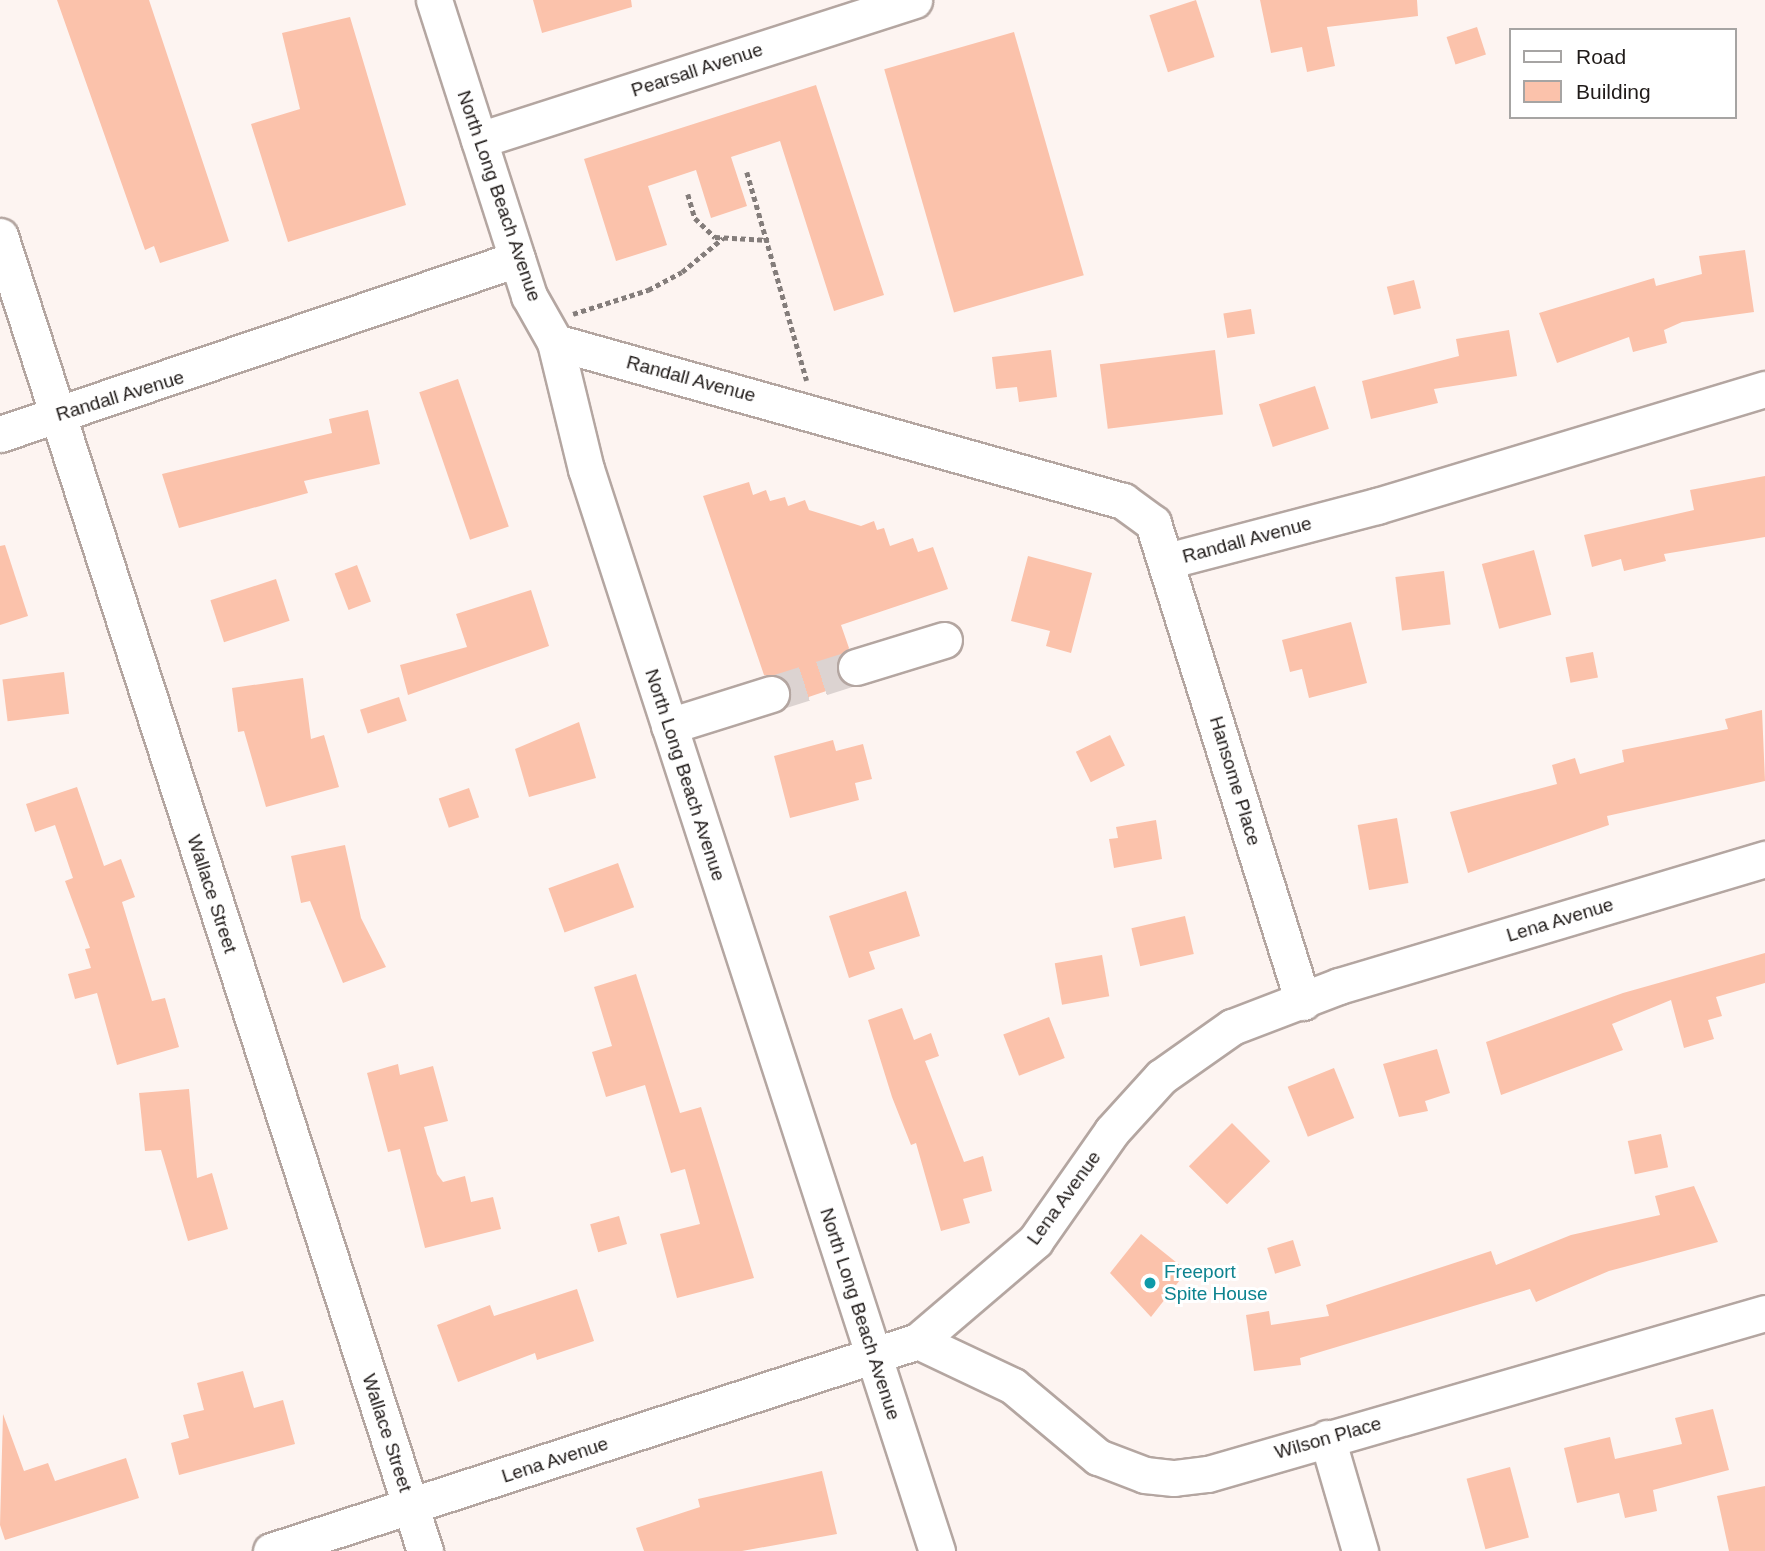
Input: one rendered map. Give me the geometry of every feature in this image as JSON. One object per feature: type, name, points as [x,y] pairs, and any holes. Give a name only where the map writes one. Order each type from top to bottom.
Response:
[{"type":"street","name":"North Long Beach Avenue","points":[[434,0],[517,259],[564,328],[563,394],[937,1551]]},
{"type":"street","name":"Pearsall Avenue","points":[[479,140],[914,0]]},
{"type":"street","name":"Wallace Street","points":[[0,236],[425,1551]]},
{"type":"street","name":"Randall Avenue","points":[[0,434],[517,259]]},
{"type":"street","name":"Randall Avenue","points":[[564,328],[1123,501],[1153,523],[1167,561],[1377,506],[1765,390]]},
{"type":"street","name":"Hansome Place","points":[[1167,561],[1303,1002]]},
{"type":"street","points":[[856,667],[944,640]]},
{"type":"street","points":[[669,726],[771,694]]},
{"type":"street","name":"Lena Avenue","points":[[271,1551],[918,1341],[1035,1241],[1112,1132],[1161,1076],[1232,1027],[1303,1002],[1765,859]]},
{"type":"street","name":"Wilson Place","points":[[918,1341],[1013,1386],[1098,1457],[1145,1475],[1208,1474],[1765,1313]]},
{"type":"street","points":[[1327,1438],[1360,1551]]},
{"type":"path","points":[[747,172],[769,240],[807,382]]},
{"type":"path","points":[[688,194],[702,229],[723,238],[769,240]]},
{"type":"path","points":[[564,328],[682,272],[723,238]]},
{"type":"building","points":[[57,0],[149,0],[229,241],[160,263],[154,246],[145,250]]},
{"type":"building","points":[[533,0],[631,0],[632,7],[542,33]]},
{"type":"building","points":[[1196,0],[1215,57],[1168,72],[1149,15]]},
{"type":"building","points":[[1260,0],[1417,0],[1418,16],[1327,27],[1335,66],[1307,72],[1302,47],[1271,53]]},
{"type":"building","points":[[350,17],[406,205],[288,242],[251,124],[300,109],[282,33]]},
{"type":"building","points":[[1477,27],[1486,55],[1456,64],[1447,37]]},
{"type":"building","points":[[1014,32],[1084,275],[954,312],[884,69]]},
{"type":"building","points":[[816,85],[884,295],[834,311],[780,141],[731,157],[747,206],[711,218],[696,170],[648,186],[667,245],[616,261],[584,159]]},
{"type":"building","points":[[1745,250],[1754,312],[1682,322],[1664,330],[1667,343],[1633,352],[1629,337],[1557,363],[1539,313],[1654,278],[1656,286],[1702,274],[1699,256]]},
{"type":"building","points":[[1414,280],[1421,308],[1394,315],[1387,287]]},
{"type":"building","points":[[1251,309],[1255,334],[1227,338],[1223,313]]},
{"type":"building","points":[[1509,330],[1517,376],[1434,389],[1438,403],[1371,419],[1362,381],[1459,356],[1456,339]]},
{"type":"building","points":[[1051,350],[1057,397],[1019,402],[1017,387],[996,389],[992,357]]},
{"type":"building","points":[[1215,350],[1223,415],[1108,429],[1100,364]]},
{"type":"building","points":[[458,379],[509,527],[470,540],[419,392]]},
{"type":"building","points":[[1315,386],[1329,429],[1273,447],[1259,404]]},
{"type":"building","points":[[368,410],[380,464],[304,481],[308,493],[179,528],[162,474],[332,433],[329,419]]},
{"type":"building","points":[[1765,476],[1765,537],[1664,554],[1666,561],[1624,571],[1621,559],[1592,567],[1584,535],[1694,510],[1690,490]]},
{"type":"building","points":[[749,482],[753,495],[766,490],[770,501],[785,497],[788,506],[805,500],[809,510],[861,526],[874,521],[877,530],[884,528],[890,546],[913,538],[918,552],[933,547],[948,589],[841,625],[849,648],[837,672],[847,684],[788,704],[785,680],[764,675],[703,496]]},
{"type":"building","points":[[5,545],[28,616],[0,625],[0,546]]},
{"type":"building","points":[[1534,550],[1551,615],[1499,629],[1482,564]]},
{"type":"building","points":[[1028,556],[1092,573],[1071,653],[1046,646],[1050,631],[1011,621]]},
{"type":"building","points":[[357,565],[371,601],[349,610],[335,574]]},
{"type":"building","points":[[1444,571],[1451,625],[1402,631],[1395,577]]},
{"type":"building","points":[[276,579],[290,621],[224,642],[210,600]]},
{"type":"building","points":[[531,590],[549,646],[408,695],[400,665],[467,647],[456,614]]},
{"type":"building","points":[[1351,622],[1367,683],[1309,698],[1302,669],[1290,672],[1282,640]]},
{"type":"building","points":[[1593,652],[1598,678],[1570,683],[1566,657]]},
{"type":"building","points":[[64,672],[69,714],[8,721],[2,680]]},
{"type":"building","points":[[303,678],[311,739],[324,735],[339,787],[266,807],[244,731],[238,732],[232,688]]},
{"type":"building","points":[[399,697],[407,721],[368,733],[360,710]]},
{"type":"building","points":[[1762,710],[1765,781],[1607,816],[1609,825],[1468,873],[1450,812],[1557,784],[1552,765],[1575,758],[1580,774],[1624,762],[1622,750],[1728,729],[1725,719]]},
{"type":"building","points":[[579,722],[596,778],[529,797],[515,749]]},
{"type":"building","points":[[1110,735],[1125,766],[1091,782],[1076,752]]},
{"type":"building","points":[[833,740],[836,751],[863,744],[872,779],[855,783],[859,800],[790,818],[774,756]]},
{"type":"building","points":[[77,787],[104,866],[121,859],[135,897],[122,902],[152,1001],[165,998],[179,1047],[117,1065],[97,993],[75,999],[68,974],[91,968],[85,949],[90,948],[65,881],[73,878],[55,825],[35,832],[26,804]]},
{"type":"building","points":[[469,788],[479,817],[449,828],[439,798]]},
{"type":"building","points":[[1397,818],[1408,883],[1369,890],[1358,825]]},
{"type":"building","points":[[1156,820],[1162,859],[1114,868],[1109,839],[1118,838],[1116,827]]},
{"type":"building","points":[[345,845],[361,918],[386,967],[343,983],[310,901],[301,903],[291,856]]},
{"type":"building","points":[[618,863],[634,907],[565,932],[548,888]]},
{"type":"building","points":[[906,891],[920,936],[869,952],[875,969],[849,978],[829,916]]},
{"type":"building","points":[[1185,916],[1194,954],[1140,966],[1131,928]]},
{"type":"building","points":[[1765,953],[1765,983],[1716,997],[1722,1016],[1708,1020],[1714,1039],[1684,1048],[1671,1000],[1612,1024],[1623,1050],[1501,1095],[1486,1042],[1623,993]]},
{"type":"building","points":[[1102,955],[1109,996],[1062,1005],[1055,963]]},
{"type":"building","points":[[636,974],[680,1113],[701,1107],[754,1278],[677,1298],[660,1234],[700,1224],[685,1169],[671,1173],[645,1085],[606,1097],[592,1052],[612,1046],[594,987]]},
{"type":"building","points":[[902,1008],[914,1040],[931,1033],[939,1056],[925,1061],[964,1162],[983,1156],[992,1191],[963,1199],[970,1223],[941,1231],[916,1143],[911,1145],[892,1097],[868,1020]]},
{"type":"building","points":[[1049,1017],[1065,1058],[1019,1076],[1003,1035]]},
{"type":"building","points":[[1437,1049],[1450,1093],[1425,1101],[1428,1111],[1399,1117],[1383,1064]]},
{"type":"building","points":[[398,1064],[400,1075],[433,1066],[448,1121],[424,1127],[437,1174],[443,1182],[465,1176],[471,1202],[493,1197],[501,1229],[425,1248],[400,1149],[388,1152],[367,1073]]},
{"type":"building","points":[[1334,1068],[1354,1118],[1308,1137],[1288,1087]]},
{"type":"building","points":[[189,1089],[197,1178],[212,1173],[228,1229],[188,1241],[161,1150],[145,1151],[139,1093]]},
{"type":"building","points":[[1232,1123],[1270,1161],[1227,1204],[1189,1166]]},
{"type":"building","points":[[1661,1134],[1668,1167],[1635,1174],[1628,1141]]},
{"type":"building","points":[[1694,1186],[1718,1242],[1609,1271],[1536,1302],[1530,1289],[1300,1358],[1301,1365],[1254,1371],[1246,1315],[1269,1311],[1271,1325],[1329,1316],[1326,1305],[1491,1251],[1496,1265],[1571,1235],[1660,1215],[1655,1196]]},
{"type":"building","points":[[619,1216],[627,1244],[598,1252],[590,1224]]},
{"type":"building","name":"Freeport Spite House","points":[[1141,1234],[1187,1271],[1151,1317],[1110,1273]]},
{"type":"building","points":[[1293,1240],[1301,1266],[1275,1274],[1267,1248]]},
{"type":"building","points":[[577,1289],[594,1341],[537,1360],[535,1353],[458,1382],[437,1325],[490,1305],[494,1316]]},
{"type":"building","points":[[243,1371],[254,1408],[283,1400],[295,1444],[179,1475],[171,1443],[189,1438],[183,1415],[204,1410],[197,1383]]},
{"type":"building","points":[[1713,1409],[1729,1470],[1653,1490],[1657,1511],[1625,1518],[1619,1493],[1577,1503],[1564,1448],[1610,1437],[1615,1459],[1682,1444],[1675,1418]]},
{"type":"building","points":[[3,1414],[24,1471],[48,1463],[55,1481],[126,1458],[139,1498],[5,1540],[0,1525]]},
{"type":"building","points":[[1510,1467],[1529,1538],[1485,1549],[1467,1479]]},
{"type":"building","points":[[822,1471],[837,1534],[742,1551],[644,1551],[636,1528],[700,1507],[698,1499]]},
{"type":"building","points":[[1765,1486],[1765,1551],[1729,1551],[1717,1496]]},
{"type":"tunnel","points":[[771,694],[856,667]]},
{"type":"place","name":"Freeport Spite House","points":[[1150,1283]]}]
